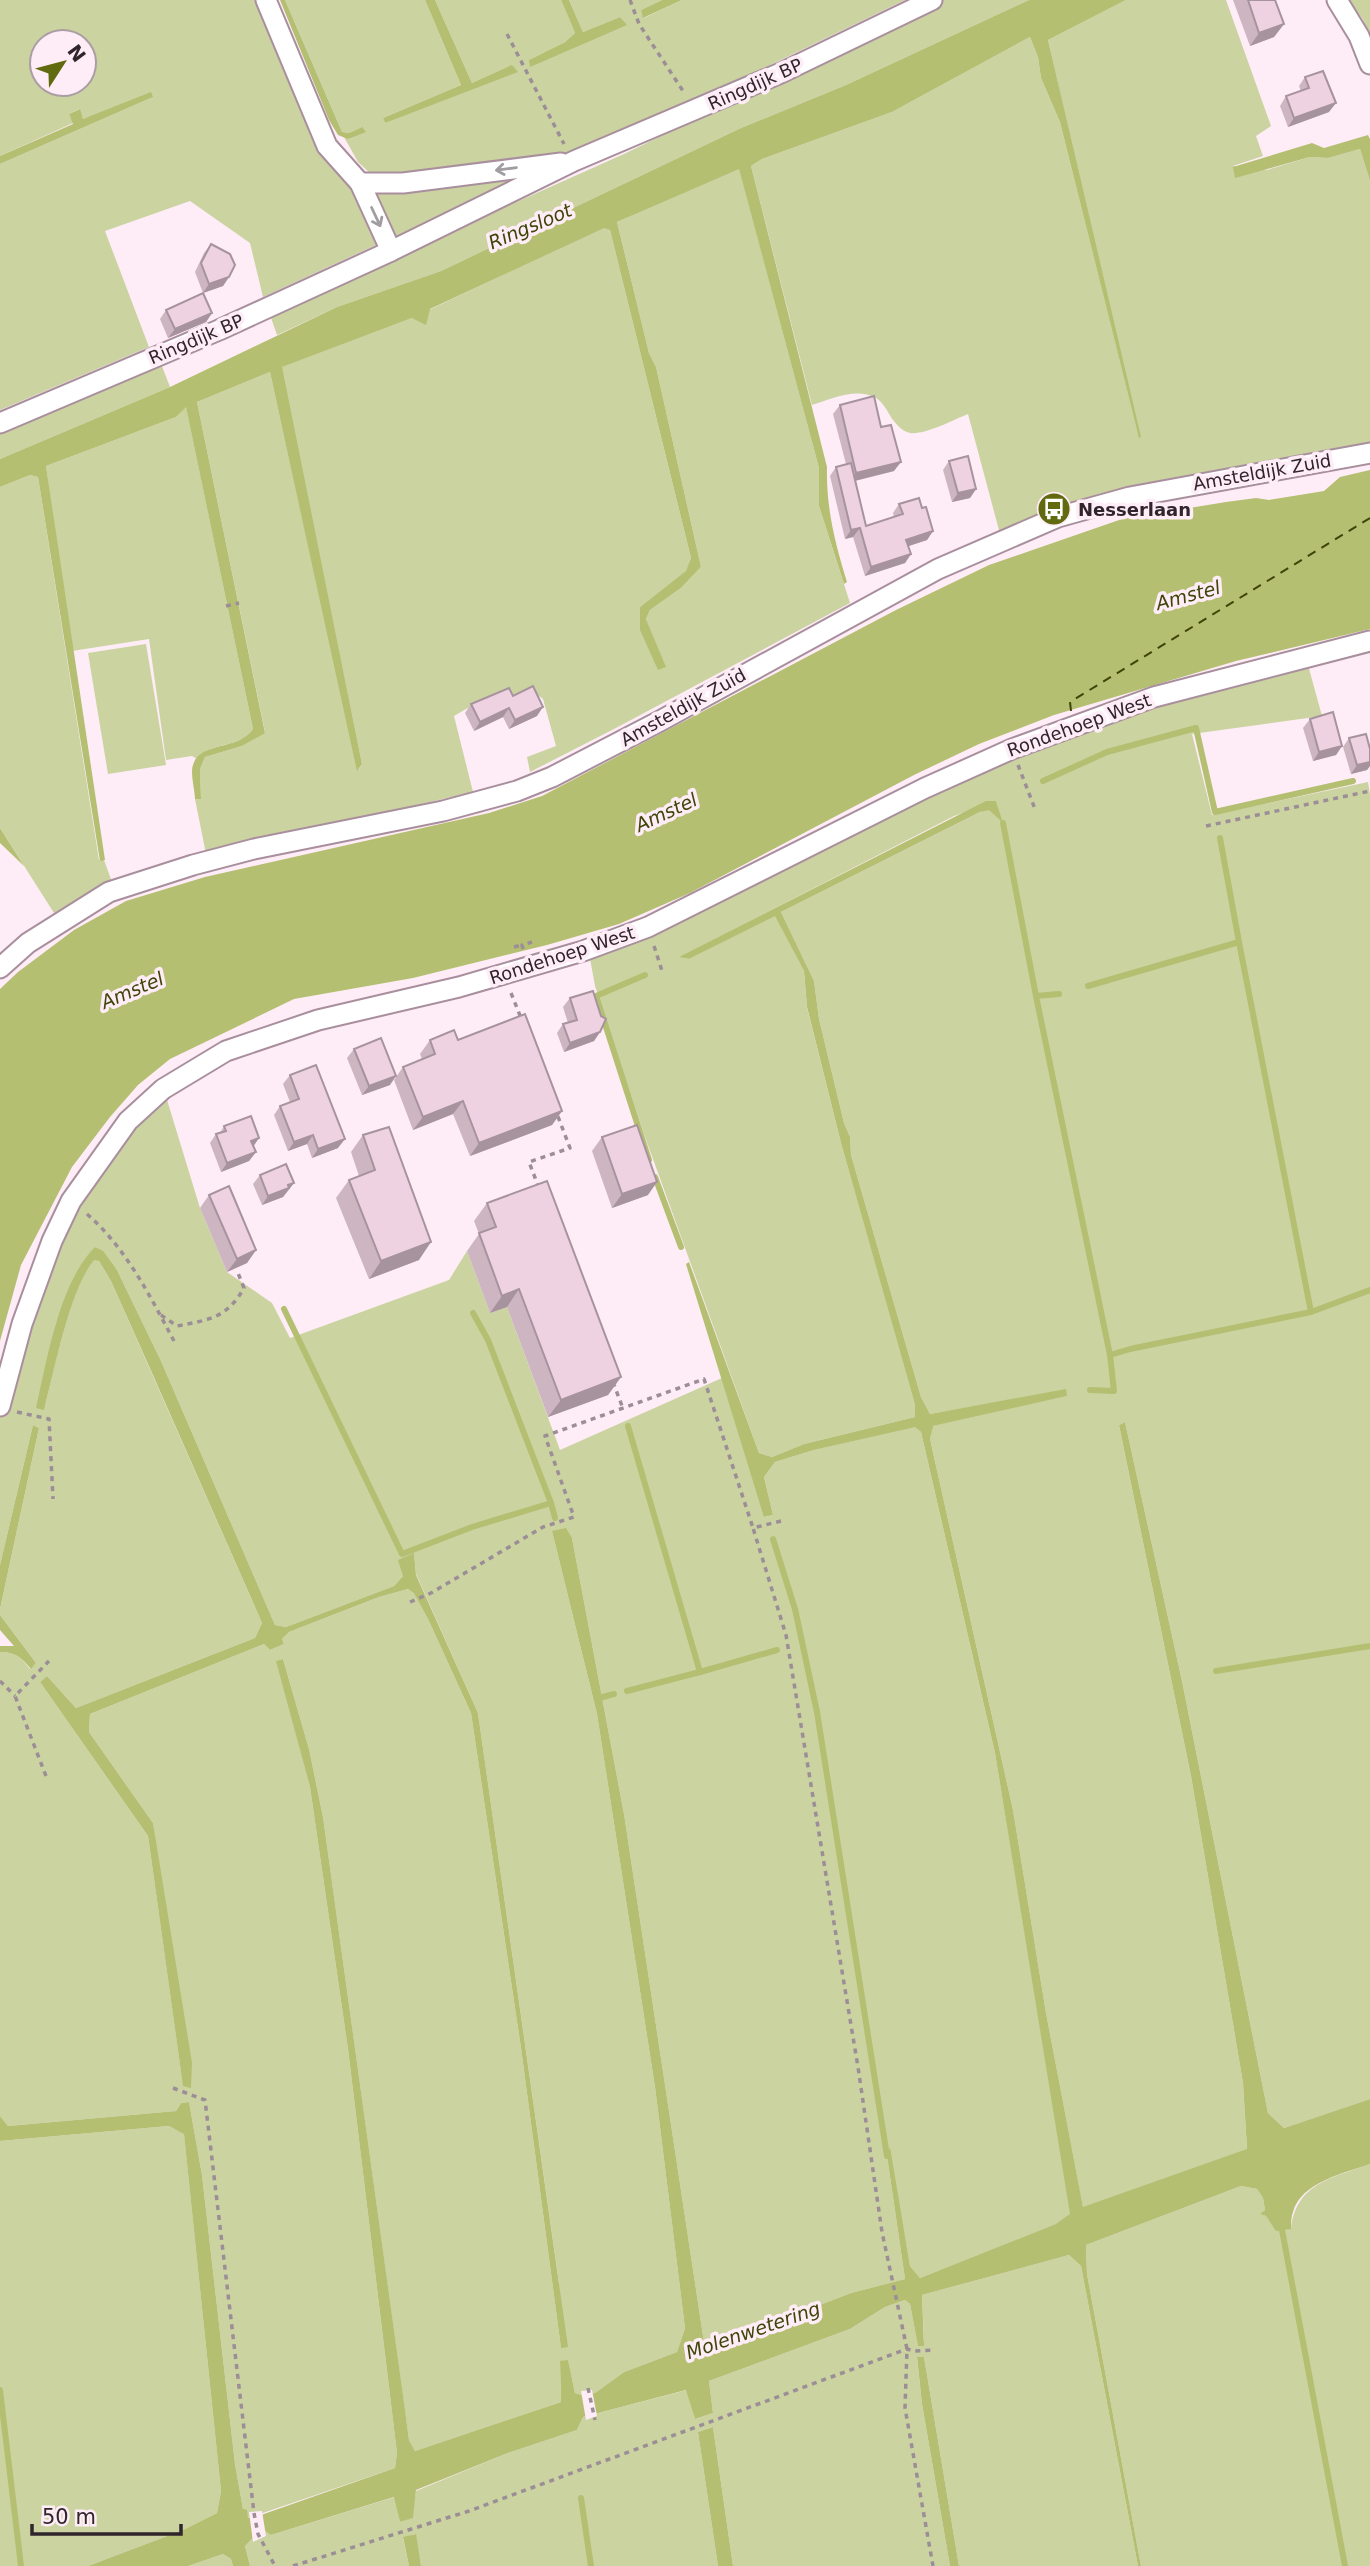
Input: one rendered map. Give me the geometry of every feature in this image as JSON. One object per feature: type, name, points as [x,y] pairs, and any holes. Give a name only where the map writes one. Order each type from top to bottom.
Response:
[{"type":"street","points":[[266,0],[327,146],[360,183],[391,251]]},
{"type":"street","name":"Ringdijk BP","points":[[0,423],[219,330],[391,251],[574,161],[783,72],[932,0]]},
{"type":"street","points":[[1337,0],[1359,36],[1370,64]]},
{"type":"street","name":"Ringdijk BP","points":[[360,183],[403,183],[574,161]]},
{"type":"street","name":"Amsteldijk Zuid","points":[[0,968],[29,943],[109,892],[254,849],[443,811],[517,791],[552,777],[938,569],[1058,517],[1130,497],[1370,453]]},
{"type":"street","name":"Rondehoep West","points":[[6,1408],[22,1324],[52,1241],[71,1200],[128,1121],[163,1089],[226,1051],[318,1020],[459,987],[583,951],[648,927],[925,788],[1012,749],[1154,697],[1370,641]]},
{"type":"path","points":[[630,0],[639,24],[696,110]]},
{"type":"path","points":[[507,34],[574,161]]},
{"type":"path","points":[[226,606],[239,603]]},
{"type":"path","points":[[1012,749],[1035,809]]},
{"type":"path","points":[[1206,826],[1370,791]]},
{"type":"path","points":[[648,927],[663,974]]},
{"type":"path","points":[[514,947],[522,944]]},
{"type":"path","points":[[504,973],[523,1022]]},
{"type":"path","points":[[544,1200],[529,1162],[570,1148],[555,1109]]},
{"type":"path","points":[[71,1200],[104,1229],[123,1253],[174,1341]]},
{"type":"path","points":[[160,1314],[177,1326],[211,1320],[235,1302],[244,1288],[238,1273]]},
{"type":"path","points":[[410,1602],[431,1593],[542,1527],[574,1517],[545,1436],[622,1406],[704,1379],[786,1635],[859,2067],[882,2232],[907,2348],[905,2408],[933,2566]]},
{"type":"path","points":[[612,1380],[622,1406]]},
{"type":"path","points":[[6,1408],[50,1419],[52,1499]]},
{"type":"path","points":[[753,1528],[781,1521]]},
{"type":"path","points":[[15,1696],[49,1661]]},
{"type":"path","points":[[0,1681],[15,1696],[46,1776]]},
{"type":"path","points":[[173,2088],[205,2100],[254,2513],[258,2534],[275,2566]]},
{"type":"path","points":[[293,2566],[469,2511],[907,2348],[914,2351],[935,2350]]},
{"type":"path","points":[[589,2388],[595,2420]]},
{"type":"shaded area","points":[[0,0],[255,0],[304,114],[327,160],[348,185],[365,216],[376,245],[263,297],[250,243],[190,201],[105,231],[149,347],[0,410],[0,164],[153,97],[83,119],[79,109],[69,114],[73,123],[0,156]]},
{"type":"shaded area","points":[[285,0],[425,0],[461,85],[383,118],[385,123],[512,65],[472,83],[435,0],[561,0],[575,33],[565,42],[529,60],[626,25],[620,17],[583,32],[569,0],[662,0],[641,10],[644,18],[682,0],[905,0],[575,159],[373,176],[358,162],[344,137],[349,139],[362,127],[349,133],[342,132]]},
{"type":"shaded area","points":[[941,0],[1029,0],[846,85],[741,128],[441,271],[337,307],[277,335],[269,312],[624,154]]},
{"type":"shaded area","points":[[1126,0],[1226,0],[1271,126],[1256,136],[1263,156],[1233,166],[1267,170],[1310,157],[1328,158],[1360,149],[1370,181],[1370,444],[1000,534],[968,414],[931,429],[910,433],[898,426],[879,400],[868,395],[844,395],[812,405],[751,166],[762,159],[892,112],[1030,37],[1038,57],[1041,78],[1060,122],[1139,437],[1048,40]]},
{"type":"shaded area","points":[[1348,0],[1370,0],[1370,35],[1362,18]]},
{"type":"shaded area","points":[[739,168],[819,468],[819,506],[850,603],[530,772],[527,757],[556,746],[543,699],[534,692],[473,705],[454,716],[473,792],[206,854],[195,799],[201,799],[200,769],[205,757],[242,746],[265,732],[197,402],[270,372],[358,770],[362,764],[281,367],[412,318],[604,227],[610,230],[691,558],[687,571],[640,607],[665,667],[646,619],[650,610],[681,588],[701,567],[656,367],[649,353],[617,222]]},
{"type":"shaded area","points":[[539,175],[393,239],[370,193],[422,190]]},
{"type":"shaded area","points":[[160,361],[170,387],[0,459],[0,429]]},
{"type":"shaded area","points":[[186,406],[253,729],[240,740],[203,753],[197,759],[192,756],[166,760],[149,639],[72,651],[46,466],[176,417]]},
{"type":"shaded area","points":[[30,475],[38,477],[99,860],[104,860],[112,882],[54,913],[0,828],[0,487]]},
{"type":"shaded area","points":[[146,644],[166,765],[108,774],[88,653]]},
{"type":"shaded area","points":[[1308,665],[1322,716],[1192,734],[1212,815],[1368,782],[1370,794],[1370,2099],[1284,2128],[1268,2113],[1182,1681],[1125,1422],[1119,1425],[1191,1776],[1243,2083],[1247,2150],[1083,2208],[1046,2013],[1013,1810],[930,1439],[932,1426],[1066,1396],[1066,1390],[930,1414],[921,1397],[851,1155],[850,1137],[844,1123],[819,1019],[814,981],[781,912],[980,812],[989,809],[1002,822],[996,801],[954,816],[680,957],[689,959],[775,915],[804,971],[807,1008],[841,1143],[916,1405],[915,1417],[804,1444],[772,1457],[759,1453],[644,1134],[595,986],[589,953],[997,762],[1117,716]]},
{"type":"shaded area","points":[[164,1090],[200,1208],[227,1272],[272,1303],[290,1338],[449,1280],[467,1251],[490,1313],[507,1307],[560,1450],[722,1378],[765,1517],[773,1515],[764,1477],[775,1462],[915,1426],[921,1432],[995,1753],[1071,2214],[1057,2224],[920,2278],[910,2266],[889,2148],[887,2156],[905,2279],[851,2293],[705,2349],[624,1814],[572,1538],[552,1531],[597,1714],[655,2087],[685,2328],[677,2352],[624,2372],[595,2393],[575,2393],[568,2361],[560,2361],[561,2402],[415,2451],[409,2440],[323,1817],[309,1749],[283,1659],[277,1661],[310,1787],[348,2049],[397,2453],[395,2468],[248,2518],[243,2509],[235,2464],[202,2175],[189,2102],[181,2103],[176,2111],[8,2126],[0,2116],[0,1652],[17,1656],[30,1669],[36,1663],[0,1615],[0,1609],[39,1428],[33,1425],[0,1565],[0,1406],[80,1189]],"holes":[[[95,1247],[117,1270],[161,1361],[275,1625],[286,1627],[394,1586],[403,1576],[414,1554],[416,1574],[478,1713],[559,2283],[561,2348],[521,2048],[471,1713],[428,1619],[414,1592],[408,1589],[379,1597],[289,1632],[282,1639],[284,1644],[270,1650],[264,1644],[90,1714],[89,1732],[153,1823],[183,2085],[148,1836],[40,1682],[47,1676],[76,1708],[255,1638],[262,1623],[111,1281],[99,1261],[94,1259],[85,1272],[70,1309],[44,1410],[56,1323]]]},
{"type":"shaded area","points":[[169,2126],[184,2133],[221,2491],[217,2513],[183,2530],[88,2566],[0,2566],[0,2141]]},
{"type":"shaded area","points":[[1370,2164],[1370,2566],[1141,2566],[1087,2274],[1086,2245],[1241,2186],[1257,2189],[1263,2198],[1265,2210],[1261,2214],[1274,2226],[1291,2229],[1294,2214],[1308,2192],[1330,2179]]},
{"type":"shaded area","points":[[1069,2255],[1081,2266],[1138,2566],[959,2566],[924,2357],[917,2358],[922,2404],[950,2566],[733,2566],[713,2427],[698,2432],[718,2566],[421,2566],[415,2534],[403,2538],[409,2566],[250,2566],[245,2546],[266,2531],[271,2535],[395,2497],[400,2522],[412,2518],[416,2491],[508,2453],[577,2430],[583,2417],[687,2390],[695,2419],[713,2413],[709,2381],[850,2329],[885,2307],[905,2300],[910,2304],[918,2345],[924,2341],[922,2295]]},
{"type":"shaded area","points":[[223,2554],[231,2559],[233,2566],[188,2566]]},
{"type":"water","points":[[280,0],[285,0],[342,132],[349,133],[362,127],[366,132],[348,139],[338,135],[329,120]]},
{"type":"water","points":[[425,0],[435,0],[472,83],[512,65],[518,72],[385,123],[383,118],[461,85]]},
{"type":"water","points":[[561,0],[569,0],[583,32],[620,17],[627,25],[530,67],[529,60],[565,42],[575,33]]},
{"type":"water","points":[[662,0],[682,0],[643,18],[641,10]]},
{"type":"water","points":[[1029,0],[1126,0],[1048,40],[1141,437],[1139,438],[1060,122],[1041,78],[1038,57],[1030,37],[892,112],[762,159],[751,166],[827,467],[830,511],[847,582],[844,584],[819,506],[819,468],[739,169],[617,222],[649,353],[656,367],[701,567],[681,588],[650,610],[646,619],[666,667],[658,670],[640,630],[640,607],[686,571],[691,558],[610,230],[604,228],[430,309],[426,325],[412,318],[282,367],[362,764],[357,771],[270,372],[197,402],[265,733],[242,746],[205,757],[200,769],[201,799],[195,799],[192,777],[197,757],[203,752],[238,741],[253,729],[186,407],[176,417],[46,466],[105,860],[100,861],[38,477],[30,475],[0,487],[0,459],[170,387],[337,307],[441,271],[741,128],[846,85]]},
{"type":"water","points":[[151,92],[153,97],[0,164],[0,156],[73,124],[69,114],[80,109],[83,119]]},
{"type":"water","points":[[1368,135],[1370,181],[1360,149],[1328,158],[1310,157],[1235,178],[1233,167],[1312,143],[1324,148]]},
{"type":"water","name":"Amstel","points":[[1370,470],[1370,629],[1236,661],[1054,715],[979,744],[914,775],[690,893],[619,924],[413,978],[294,999],[170,1059],[138,1085],[72,1167],[21,1265],[0,1341],[0,989],[74,930],[126,901],[205,877],[489,813],[542,796],[896,610],[989,565],[1122,519],[1226,502],[1256,498],[1269,500],[1324,491],[1340,477]]},
{"type":"water","points":[[986,801],[996,801],[1003,823],[989,810],[980,812],[781,912],[814,981],[819,1019],[844,1123],[850,1137],[851,1155],[921,1397],[930,1414],[1066,1389],[1067,1396],[933,1426],[930,1439],[1013,1810],[1046,2013],[1083,2207],[1247,2149],[1243,2083],[1191,1776],[1119,1425],[1125,1422],[1182,1681],[1268,2113],[1284,2128],[1370,2099],[1370,2164],[1325,2180],[1305,2193],[1293,2212],[1291,2229],[1276,2231],[1266,2216],[1260,2214],[1265,2210],[1263,2198],[1257,2189],[1241,2186],[1086,2245],[1087,2274],[1141,2566],[1138,2566],[1081,2266],[1069,2255],[922,2295],[924,2346],[918,2346],[910,2304],[905,2300],[885,2307],[850,2329],[709,2381],[713,2413],[695,2419],[686,2390],[583,2417],[577,2430],[508,2453],[416,2490],[413,2518],[400,2522],[394,2497],[271,2535],[265,2531],[245,2546],[250,2566],[233,2566],[231,2559],[223,2554],[188,2566],[88,2566],[183,2530],[217,2513],[221,2491],[184,2134],[169,2126],[0,2141],[0,2116],[8,2126],[176,2111],[181,2103],[189,2102],[202,2175],[235,2464],[243,2509],[247,2510],[248,2518],[395,2468],[397,2453],[348,2049],[310,1787],[276,1661],[283,1659],[309,1749],[323,1817],[409,2440],[415,2451],[561,2402],[560,2361],[568,2360],[575,2393],[582,2395],[595,2393],[624,2372],[677,2352],[685,2328],[655,2087],[597,1714],[552,1531],[566,1528],[572,1538],[624,1814],[705,2349],[851,2293],[905,2279],[887,2156],[890,2147],[910,2266],[920,2278],[1056,2224],[1070,2214],[995,1753],[921,1432],[915,1427],[814,1450],[775,1462],[764,1477],[773,1515],[764,1517],[686,1264],[689,1262],[759,1453],[772,1457],[804,1444],[915,1417],[915,1404],[841,1143],[807,1007],[804,971],[775,916],[689,959],[679,957]]},
{"type":"water","points":[[0,828],[24,866],[0,843]]},
{"type":"water","points":[[95,1247],[103,1251],[117,1270],[161,1361],[275,1625],[286,1627],[394,1586],[403,1576],[398,1560],[414,1553],[416,1575],[478,1713],[568,2347],[561,2348],[521,2048],[471,1713],[428,1619],[414,1593],[408,1589],[379,1597],[289,1632],[282,1639],[284,1644],[270,1650],[264,1644],[90,1714],[89,1732],[153,1823],[192,2063],[191,2088],[183,2086],[148,1836],[40,1682],[47,1676],[76,1708],[255,1638],[262,1623],[111,1281],[99,1261],[94,1260],[77,1290],[44,1410],[36,1408],[63,1301],[83,1262]]},
{"type":"water","points":[[33,1425],[39,1428],[0,1609],[0,1565]]},
{"type":"water","points":[[0,1615],[36,1663],[31,1669],[17,1656],[0,1652],[0,1646],[14,1646],[0,1630]]},
{"type":"water","points":[[917,2357],[924,2357],[959,2566],[950,2566],[922,2404]]},
{"type":"water","points":[[713,2427],[733,2566],[718,2566],[698,2432]]},
{"type":"water","points":[[416,2534],[421,2566],[409,2566],[403,2537]]},
{"type":"pier","points":[[592,2390],[597,2416],[586,2420],[581,2391]]},
{"type":"pier","points":[[262,2511],[266,2536],[253,2542],[249,2512]]},
{"type":"building","points":[[1248,0],[1275,0],[1284,24],[1259,33]]},
{"type":"building","points":[[1323,71],[1336,103],[1294,118],[1286,96],[1309,88],[1305,77]]},
{"type":"building","points":[[211,244],[230,254],[235,265],[229,277],[209,284],[201,263]]},
{"type":"building","points":[[203,293],[212,313],[175,329],[166,310]]},
{"type":"building","points":[[874,396],[881,427],[891,425],[901,462],[856,473],[840,405]]},
{"type":"building","points":[[968,456],[976,489],[958,493],[949,461]]},
{"type":"building","points":[[851,463],[866,526],[903,514],[899,504],[919,498],[922,508],[926,507],[933,531],[906,540],[911,554],[871,567],[860,528],[851,530],[836,467]]},
{"type":"building","points":[[533,686],[543,707],[515,720],[509,708],[480,722],[471,704],[509,688],[513,696]]},
{"type":"building","points":[[1333,712],[1342,746],[1319,752],[1310,719]]},
{"type":"building","points":[[1366,734],[1370,762],[1357,765],[1349,738]]},
{"type":"building","points":[[593,991],[601,1016],[606,1019],[600,1032],[570,1043],[563,1024],[577,1020],[570,998]]},
{"type":"building","points":[[525,1014],[562,1111],[479,1143],[463,1101],[423,1117],[403,1067],[435,1054],[430,1040],[454,1030],[458,1040]]},
{"type":"building","points":[[381,1038],[396,1076],[369,1086],[354,1049]]},
{"type":"building","points":[[316,1065],[345,1139],[318,1149],[313,1135],[294,1142],[280,1106],[299,1099],[290,1075]]},
{"type":"building","points":[[251,1116],[259,1138],[251,1141],[256,1152],[227,1163],[216,1134],[226,1131],[224,1126]]},
{"type":"building","points":[[637,1125],[657,1182],[622,1194],[602,1137]]},
{"type":"building","points":[[389,1127],[431,1242],[381,1261],[349,1180],[375,1170],[363,1135]]},
{"type":"building","points":[[286,1164],[294,1183],[288,1185],[289,1188],[268,1196],[260,1175]]},
{"type":"building","points":[[547,1181],[621,1377],[561,1400],[519,1289],[502,1296],[479,1233],[496,1227],[487,1203]]},
{"type":"building","points":[[229,1186],[256,1250],[237,1259],[209,1195]]},
{"type":"waterway","points":[[1043,781],[1107,752],[1196,728],[1215,812],[1353,781]]},
{"type":"waterway","points":[[1003,823],[1036,996],[1059,994]]},
{"type":"waterway","points":[[1088,986],[1239,942],[1220,838]]},
{"type":"waterway","points":[[1239,942],[1311,1312]]},
{"type":"waterway","points":[[645,975],[596,996],[649,1160]]},
{"type":"waterway","points":[[1036,996],[1110,1355],[1114,1391],[1090,1390]]},
{"type":"waterway","points":[[655,1177],[681,1247]]},
{"type":"waterway","points":[[1110,1355],[1311,1312],[1370,1290]]},
{"type":"waterway","points":[[284,1309],[402,1554],[472,1527],[551,1503],[488,1340],[473,1313]]},
{"type":"waterway","points":[[628,1426],[700,1672],[777,1650]]},
{"type":"waterway","points":[[551,1503],[555,1518]]},
{"type":"waterway","points":[[773,1539],[795,1609],[817,1712],[887,2156]]},
{"type":"waterway","points":[[1216,1671],[1370,1646]]},
{"type":"waterway","points":[[627,1691],[700,1672]]},
{"type":"waterway","points":[[599,1698],[614,1694]]},
{"type":"waterway","points":[[1282,2230],[1345,2566]]},
{"type":"waterway","points":[[0,2390],[21,2566]]},
{"type":"waterway","points":[[581,2498],[591,2566]]},
{"type":"ferry route","points":[[1071,711],[1070,702],[1370,518]]},
{"type":"place","name":"Nesserlaan","points":[[1054,509]]},
{"type":"water label","name":"Ringsloot","points":[[530,226]]},
{"type":"water label","name":"Molenwetering","points":[[753,2330]]}]
